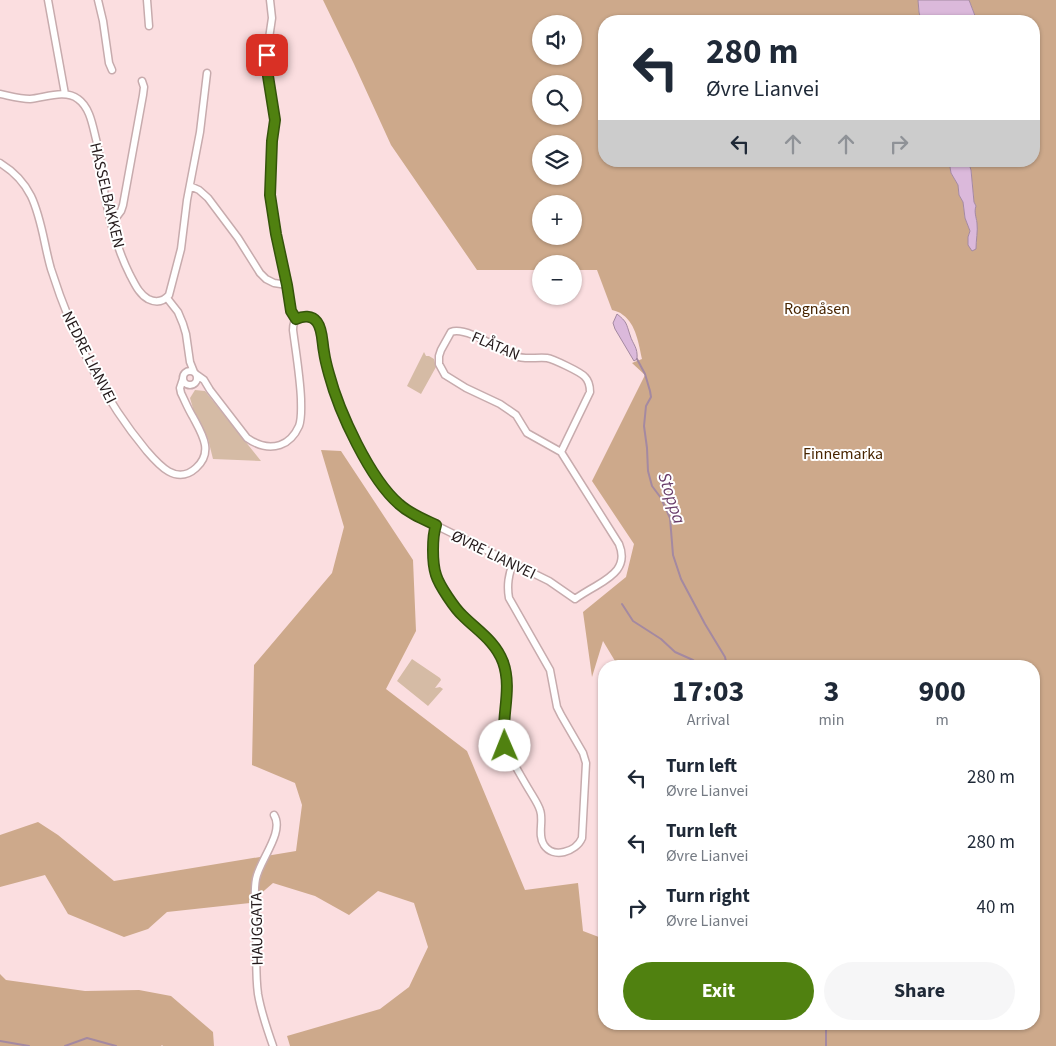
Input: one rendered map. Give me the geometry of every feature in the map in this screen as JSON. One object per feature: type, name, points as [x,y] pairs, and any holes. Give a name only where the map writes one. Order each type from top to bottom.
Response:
[{"type":"street","points":[[0,94],[24,99],[65,94],[48,0]]},
{"type":"street","points":[[98,0],[108,58],[112,70]]},
{"type":"street","points":[[147,0],[149,26]]},
{"type":"street","points":[[184,376],[190,370],[204,380],[242,433],[253,442],[271,447],[280,445],[288,441],[298,427],[301,412],[300,378],[292,330],[296,319],[291,311],[270,195],[272,141],[275,120],[267,65],[272,18],[270,0]]},
{"type":"street","points":[[183,398],[186,391],[197,380],[190,362],[184,324],[178,312],[167,298],[180,255],[200,132],[207,74]]},
{"type":"street","points":[[112,223],[121,212],[123,204],[143,95],[144,87],[142,81]]},
{"type":"street","name":"HASSELBAKKEN","points":[[65,94],[75,96],[80,100],[89,114],[97,145],[106,202],[123,258],[139,291],[153,301],[167,298]]},
{"type":"street","name":"NEDRE LIANVEI","points":[[0,163],[13,172],[21,181],[35,205],[51,268],[63,303],[83,352],[98,380],[115,408],[139,441],[163,468],[170,473],[176,474],[187,473],[195,469],[202,460],[206,450],[202,433],[180,390],[184,376]]},
{"type":"street","points":[[190,186],[200,190],[211,202],[238,238],[260,273],[274,283],[287,285]]},
{"type":"street","name":"ØVRE LIANVEI","points":[[296,319],[308,317],[318,323],[329,376],[340,405],[362,452],[379,480],[393,498],[413,514],[554,583],[575,599]]},
{"type":"street","name":"FLÅTAN","points":[[561,452],[590,392],[590,385],[585,377],[549,359],[518,357],[466,332],[455,330],[451,332],[439,356],[438,364],[445,376],[500,404],[516,415],[527,433],[561,452],[619,544],[622,556],[620,565],[611,577],[575,599]]},
{"type":"street","points":[[190,362],[184,376],[185,383],[206,387],[210,390]]},
{"type":"street","points":[[436,525],[433,535],[436,577],[458,612],[488,638],[499,654],[506,671],[507,682],[505,746],[541,811],[542,842],[548,850],[560,853],[579,844],[582,838],[586,763],[583,753],[557,707],[550,670],[509,598],[509,581],[511,568],[514,563]]},
{"type":"street","name":"HAUGGATA","points":[[273,1046],[258,995],[255,888],[257,874],[276,832],[277,821],[274,815]]},
{"type":"shaded area","points":[[918,0],[969,0],[975,15],[920,15]]},
{"type":"shaded area","points":[[950,167],[970,167],[971,170],[977,226],[976,249],[972,251],[968,245],[970,231],[965,218],[963,202],[959,195],[958,185],[951,173]]},
{"type":"shaded area","points":[[617,314],[626,323],[636,349],[637,359],[634,361],[615,329],[613,323]]},
{"type":"shaded area","points":[[424,352],[426,356],[434,359],[436,367],[421,394],[407,386]]},
{"type":"shaded area","points":[[195,390],[205,391],[261,461],[213,459],[208,439],[194,412],[190,398]]},
{"type":"shaded area","points":[[412,659],[441,680],[435,688],[440,687],[443,689],[428,706],[397,681]]},
{"type":"green space","name":"Finnemarka","points":[[323,0],[918,0],[920,15],[598,15],[598,167],[950,167],[963,202],[965,218],[970,231],[968,237],[976,248],[977,222],[974,210],[976,206],[970,167],[1040,167],[1040,15],[975,15],[969,0],[1056,0],[1056,1046],[290,1046],[287,1036],[380,1009],[409,987],[428,947],[414,903],[378,891],[349,915],[315,896],[273,883],[250,903],[167,912],[148,929],[124,937],[68,914],[45,875],[0,887],[0,835],[38,822],[58,835],[114,881],[296,851],[302,805],[295,783],[252,765],[254,665],[332,573],[344,527],[321,450],[341,451],[413,560],[416,631],[386,689],[467,751],[525,890],[578,883],[583,931],[598,937],[598,1030],[1040,1030],[1040,660],[614,660],[603,641],[592,677],[583,612],[626,577],[634,544],[592,481],[645,375],[632,363],[642,359],[636,335],[627,319],[620,313],[612,310],[597,270],[582,270],[582,255],[532,255],[532,270],[477,270],[391,145]]},
{"type":"green space","points":[[0,974],[6,980],[85,991],[139,990],[171,996],[213,1032],[214,1046],[0,1046]]},
{"type":"waterway","name":"Stoppa","points":[[637,359],[645,374],[651,397],[646,406],[644,426],[648,471],[652,486],[661,498],[670,518],[673,555],[681,579],[726,660]]},
{"type":"waterway","name":"Stoppa","points":[[622,604],[633,621],[661,639],[675,652],[693,660]]},
{"type":"waterway","name":"Stoppa","points":[[826,1030],[826,1046]]},
{"type":"waterway","points":[[65,1046],[87,1038],[116,1046]]},
{"type":"waterway","points":[[0,1041],[29,1046]]},
{"type":"route","points":[[267,55],[268,76],[275,120],[272,141],[270,195],[292,314],[296,319],[308,317],[318,323],[326,366],[343,414],[375,474],[400,505],[413,514],[436,525],[433,535],[436,577],[458,612],[488,638],[494,646],[506,671],[505,746]]},
{"type":"park label","name":"Rognåsen","points":[[817,308]]}]
